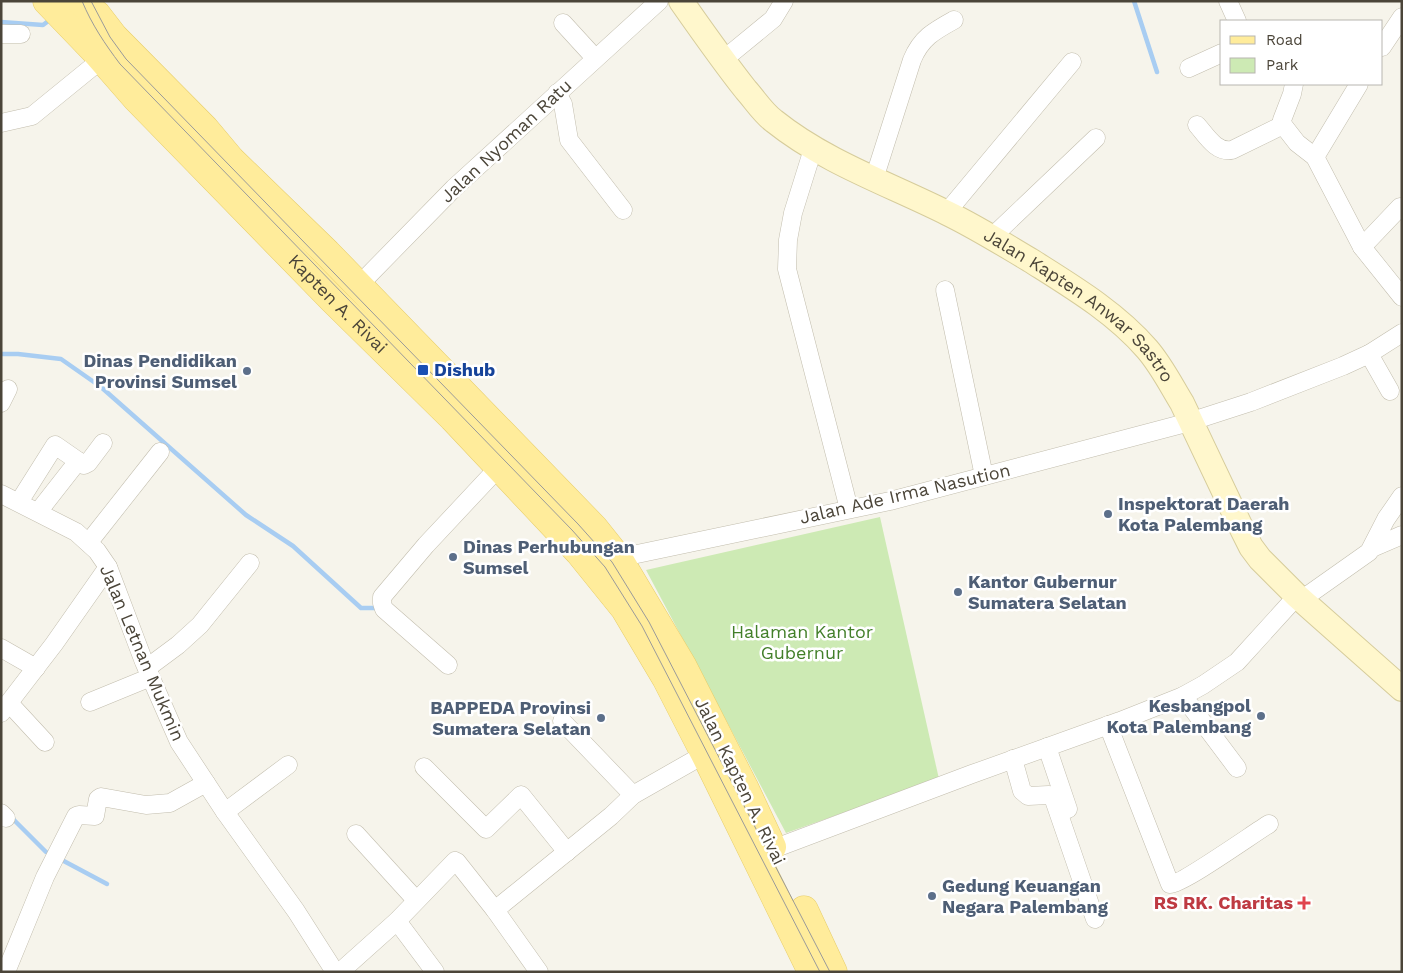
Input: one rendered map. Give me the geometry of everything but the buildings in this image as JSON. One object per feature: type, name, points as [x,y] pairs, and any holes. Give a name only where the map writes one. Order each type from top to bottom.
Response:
[{"type":"main road","name":"Kapten A. Rivai","points":[[65,6],[102,59],[138,99],[342,310],[453,418],[579,552],[618,561]]},
{"type":"main road","name":"Kapten A. Rivai","points":[[65,6],[97,15],[114,37],[205,129],[231,160],[359,285],[594,528],[618,561],[633,602]]},
{"type":"main road","name":"Jalan Kapten A. Rivai","points":[[633,602],[666,678],[812,972]]},
{"type":"main road","name":"Jalan Kapten A. Rivai","points":[[633,602],[683,667],[744,787],[833,972]]},
{"type":"street","name":"Jalan Nyoman Ratu","points":[[359,285],[454,188],[658,1]]},
{"type":"street","name":"Jalan Kapten Anwar Sastro","points":[[681,1],[723,60],[772,120],[813,149],[946,212],[992,237],[1062,280],[1108,312],[1128,329],[1148,350],[1182,403],[1219,483],[1251,547],[1260,559],[1299,598],[1402,689]]},
{"type":"street","points":[[723,60],[773,19],[784,1]]},
{"type":"street","points":[[1228,1],[1237,20]]},
{"type":"street","points":[[1383,46],[1402,17]]},
{"type":"street","points":[[874,179],[918,46],[938,28],[954,20]]},
{"type":"street","points":[[563,23],[595,58]]},
{"type":"street","points":[[1,34],[21,34]]},
{"type":"street","points":[[1189,68],[1220,54]]},
{"type":"street","points":[[1,123],[32,116],[102,59]]},
{"type":"street","points":[[946,212],[1072,62]]},
{"type":"street","points":[[1294,85],[1282,120],[1283,126],[1297,143],[1315,157],[1362,247],[1402,297]]},
{"type":"street","points":[[1315,157],[1358,85]]},
{"type":"street","points":[[557,93],[563,104],[569,140],[622,210]]},
{"type":"street","points":[[1196,124],[1218,148],[1225,150],[1232,150],[1283,126]]},
{"type":"street","points":[[992,237],[1096,138]]},
{"type":"street","points":[[813,149],[792,213],[788,240],[787,268],[849,509]]},
{"type":"street","points":[[1362,247],[1400,207]]},
{"type":"street","points":[[945,290],[984,476]]},
{"type":"street","name":"Jalan Ade Irma Nasution","points":[[618,561],[849,509],[890,502],[1191,422],[1251,402],[1343,366],[1369,354],[1402,333]]},
{"type":"street","points":[[1369,354],[1390,391]]},
{"type":"street","points":[[19,502],[55,445],[78,462],[86,464],[103,443]]},
{"type":"street","points":[[89,542],[160,452]]},
{"type":"street","points":[[38,512],[78,462]]},
{"type":"street","points":[[448,665],[384,609],[382,598],[426,545],[499,467]]},
{"type":"street","name":"Jalan Letnan Mukmin","points":[[1,494],[76,532],[97,551],[108,568],[149,673],[179,742],[225,812],[296,910],[335,972]]},
{"type":"street","points":[[773,849],[1108,725],[1183,696],[1203,685],[1237,662],[1299,598],[1359,561],[1372,548],[1386,520],[1402,496]]},
{"type":"street","points":[[1372,548],[1402,535]]},
{"type":"street","points":[[618,561],[636,559],[633,564],[639,582],[633,602]]},
{"type":"street","points":[[90,702],[149,673],[200,626],[250,563]]},
{"type":"street","points":[[45,742],[5,708],[108,568]]},
{"type":"street","points":[[1,648],[36,668]]},
{"type":"street","points":[[1183,696],[1237,768]]},
{"type":"street","points":[[562,721],[633,795]]},
{"type":"street","points":[[1108,725],[1170,884],[1173,885],[1190,875],[1269,824]]},
{"type":"street","points":[[1048,746],[1094,885]]},
{"type":"street","points":[[495,910],[611,816],[633,795],[705,754]]},
{"type":"street","points":[[1013,759],[1022,791],[1025,794],[1028,796],[1049,795],[1053,797],[1095,919]]},
{"type":"street","points":[[225,812],[288,765]]},
{"type":"street","points":[[424,767],[486,829],[521,796],[567,852]]},
{"type":"street","points":[[6,972],[76,816],[79,814],[95,816],[98,799],[101,796],[146,805],[170,803],[206,783]]},
{"type":"street","points":[[356,834],[416,900]]},
{"type":"street","points":[[340,972],[396,921],[452,862],[456,861],[495,910],[539,972]]},
{"type":"street","points":[[396,921],[435,972]]},
{"type":"green space","name":"Halaman Kantor Gubernur","points":[[880,517],[939,779],[786,833],[646,570]]},
{"type":"waterway","points":[[1134,1],[1157,72]]},
{"type":"waterway","points":[[1,22],[43,25],[51,19]]},
{"type":"waterway","points":[[1,354],[61,359],[101,387],[246,515],[293,546],[361,608],[378,608]]},
{"type":"waterway","points":[[11,817],[46,852],[53,855]]},
{"type":"waterway","points":[[60,859],[107,884]]},
{"type":"tram line","points":[[82,1],[99,34],[120,64],[572,530],[605,567],[642,626],[820,972]]},
{"type":"tram line","points":[[91,1],[110,37],[126,59],[578,524],[612,562],[649,622],[830,972]]},
{"type":"place","name":"Dishub","points":[[423,370]]},
{"type":"place","name":"Dinas Pendidikan Provinsi Sumsel","points":[[247,371]]},
{"type":"place","name":"Inspektorat Daerah Kota Palembang","points":[[1108,514]]},
{"type":"place","name":"Dinas Perhubungan Sumsel","points":[[453,557]]},
{"type":"place","name":"Kantor Gubernur Sumatera Selatan","points":[[958,592]]},
{"type":"place","name":"Kesbangpol Kota Palembang","points":[[1261,716]]},
{"type":"place","name":"BAPPEDA Provinsi Sumatera Selatan","points":[[601,718]]},
{"type":"place","name":"Gedung Keuangan Negara Palembang","points":[[932,896]]},
{"type":"place","name":"RS RK. Charitas","points":[[1304,903]]}]
